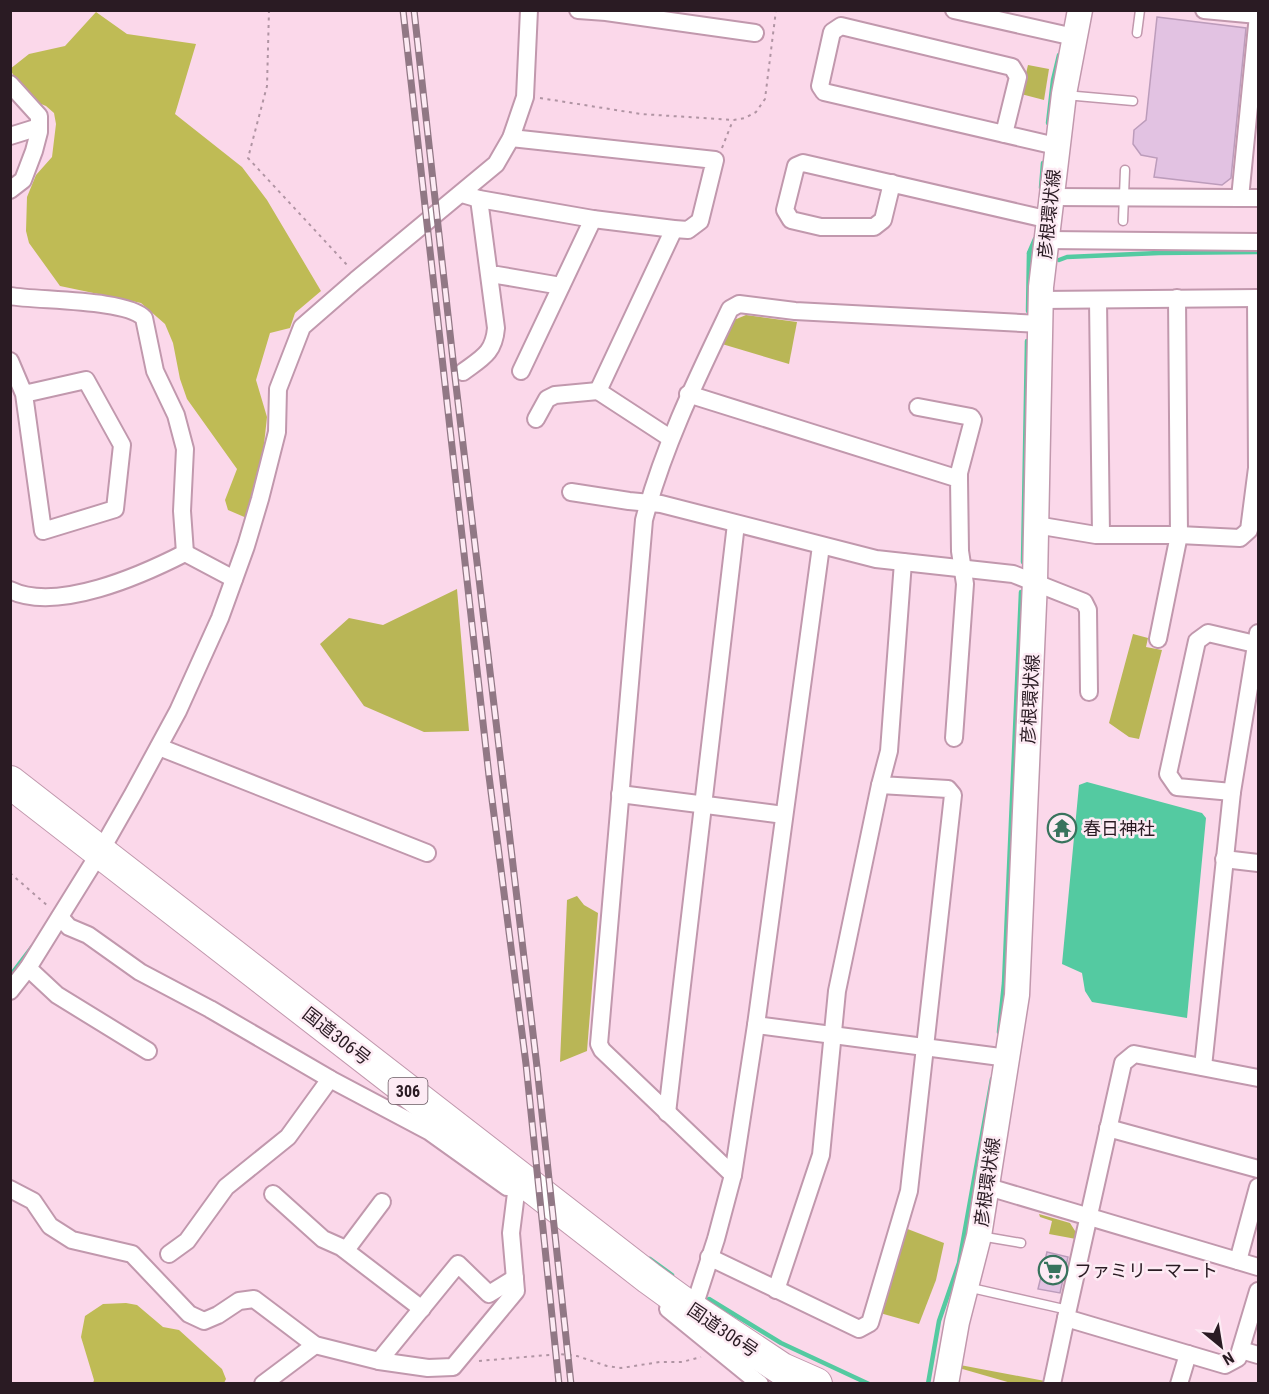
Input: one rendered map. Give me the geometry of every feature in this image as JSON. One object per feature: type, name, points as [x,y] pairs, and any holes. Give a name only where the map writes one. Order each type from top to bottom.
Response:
[{"type":"highway","name":"国道306号","points":[[10,782],[693,1310],[782,1369],[816,1383]]},
{"type":"main road","name":"彦根環状線","points":[[946,1383],[957,1322],[979,1236],[1017,995],[1035,581],[1041,294],[1056,146],[1080,10]]},
{"type":"street","points":[[10,991],[28,968],[56,914],[100,852],[159,747],[220,618],[260,499],[277,432],[278,389],[302,327],[359,277],[496,165],[511,138],[525,97],[529,10]]},
{"type":"street","points":[[578,10],[754,33]]},
{"type":"street","points":[[954,10],[1074,37]]},
{"type":"street","points":[[1027,28],[1030,10]]},
{"type":"street","points":[[1204,10],[1258,15],[1240,198]]},
{"type":"street","points":[[1004,134],[1018,77],[1012,67],[841,26],[832,32],[820,86],[824,92],[1004,134],[1056,146]]},
{"type":"street","points":[[10,84],[39,116],[34,151],[23,180],[10,190]]},
{"type":"street","points":[[10,136],[39,127]]},
{"type":"street","points":[[462,194],[479,200],[593,219],[674,229],[688,230],[700,221],[715,160],[511,138]]},
{"type":"street","points":[[892,183],[883,220],[874,227],[821,227],[791,220],[785,210],[796,166],[803,163],[892,183],[1048,228],[1258,242]]},
{"type":"street","points":[[1048,228],[1123,197],[1258,198]]},
{"type":"street","points":[[463,372],[487,353],[495,343],[496,328],[479,200]]},
{"type":"street","points":[[520,371],[593,219]]},
{"type":"street","points":[[598,391],[674,229]]},
{"type":"street","points":[[497,275],[561,286]]},
{"type":"street","points":[[1036,525],[1101,535],[1240,538],[1249,530],[1257,468],[1257,298],[1098,300],[1041,294]]},
{"type":"street","points":[[10,296],[92,303],[139,312],[144,318],[155,370],[176,415],[185,449],[182,511],[185,553]]},
{"type":"street","points":[[1158,639],[1179,535],[1177,298]]},
{"type":"street","points":[[1098,300],[1101,535]]},
{"type":"street","points":[[733,1174],[602,1050],[599,1044],[644,520],[670,438],[688,394],[730,309],[739,304],[795,311],[1040,324]]},
{"type":"street","points":[[10,361],[24,394],[43,531],[115,510],[122,445],[86,380],[24,394]]},
{"type":"street","points":[[536,419],[547,399],[555,394],[598,391],[670,438]]},
{"type":"street","points":[[688,394],[959,479]]},
{"type":"street","points":[[918,408],[971,417],[973,420],[959,473],[960,551],[965,584],[954,738]]},
{"type":"street","points":[[570,492],[661,504],[876,559],[963,567],[1013,574],[1035,581],[1084,602],[1088,610],[1089,692]]},
{"type":"street","points":[[667,1113],[736,524]]},
{"type":"street","points":[[693,1310],[733,1174],[756,1025],[821,546]]},
{"type":"street","points":[[185,553],[234,579]]},
{"type":"street","points":[[10,590],[19,594],[41,597],[107,587],[145,573],[185,553]]},
{"type":"street","points":[[776,1290],[821,1155],[837,991],[889,751],[903,562]]},
{"type":"street","points":[[1203,1067],[1232,792],[1257,638],[1208,633],[1197,641],[1168,774],[1177,787],[1232,792]]},
{"type":"street","points":[[159,747],[427,853]]},
{"type":"street","points":[[709,1257],[859,1329],[870,1323],[909,1191],[953,795],[948,789],[880,785]]},
{"type":"street","points":[[620,794],[784,815]]},
{"type":"street","points":[[1224,859],[1258,863]]},
{"type":"street","points":[[56,914],[69,927],[88,935],[140,972],[210,1009],[330,1079],[430,1132],[589,1244],[715,1349],[760,1383]]},
{"type":"street","points":[[28,968],[57,995],[148,1051]]},
{"type":"street","points":[[756,1025],[1008,1059]]},
{"type":"street","points":[[1052,1383],[1123,1063],[1134,1054],[1258,1078]]},
{"type":"street","points":[[169,1254],[187,1241],[226,1187],[288,1137],[330,1079]]},
{"type":"street","points":[[1108,1128],[1258,1169]]},
{"type":"street","points":[[986,1186],[1030,1205],[1088,1217],[1258,1267]]},
{"type":"street","points":[[1238,1261],[1258,1187]]},
{"type":"street","points":[[10,1189],[33,1201],[50,1226],[72,1240],[132,1254],[189,1314],[204,1320],[218,1315],[239,1301],[254,1299],[315,1345],[379,1361],[428,1368],[453,1367],[516,1291],[511,1233],[516,1193]]},
{"type":"street","points":[[273,1194],[323,1239],[346,1250],[422,1309]]},
{"type":"street","points":[[346,1250],[382,1202]]},
{"type":"street","points":[[379,1361],[458,1264],[489,1294],[515,1278]]},
{"type":"street","points":[[1067,1314],[1225,1365],[1238,1358],[1258,1291]]},
{"type":"street","points":[[263,1383],[315,1345]]},
{"type":"street","points":[[1241,1350],[1258,1355]]},
{"type":"street","points":[[1179,1383],[1188,1354]]},
{"type":"lane","points":[[1137,33],[1140,10]]},
{"type":"lane","points":[[1064,94],[1133,101]]},
{"type":"lane","points":[[1123,221],[1125,170]]},
{"type":"lane","points":[[979,1236],[1021,1243]]},
{"type":"lane","points":[[967,1287],[1067,1314]]},
{"type":"path","points":[[269,10],[267,86],[248,158],[359,277]]},
{"type":"path","points":[[525,97],[641,114],[733,120],[745,118],[756,112],[765,99],[776,10]]},
{"type":"path","points":[[715,160],[721,153],[733,120]]},
{"type":"path","points":[[10,873],[56,914]]},
{"type":"path","points":[[470,1362],[560,1354],[578,1356],[607,1366],[621,1368],[660,1362],[682,1362],[709,1355],[715,1349]]},
{"type":"shaded area","points":[[96,12],[127,34],[196,44],[175,114],[242,167],[267,200],[321,291],[295,313],[290,328],[270,333],[256,380],[267,417],[261,472],[249,519],[228,510],[225,500],[237,469],[187,399],[180,379],[173,343],[165,324],[141,303],[60,286],[29,243],[26,231],[27,197],[36,175],[52,157],[56,124],[54,113],[46,106],[26,98],[10,69],[29,54],[65,46]]},
{"type":"shaded area","points":[[1028,65],[1049,69],[1044,100],[1021,94]]},
{"type":"shaded area","points":[[746,315],[797,322],[789,364],[722,344],[734,320]]},
{"type":"shaded area","points":[[457,589],[469,731],[424,732],[364,706],[320,644],[349,618],[383,625]]},
{"type":"shaded area","points":[[1133,634],[1148,638],[1146,647],[1162,650],[1139,739],[1129,737],[1109,723]]},
{"type":"shaded area","points":[[1087,782],[1202,813],[1206,818],[1187,1018],[1092,1002],[1085,991],[1082,973],[1062,964],[1079,785]]},
{"type":"shaded area","points":[[577,896],[584,905],[598,913],[587,1051],[560,1062],[567,900]]},
{"type":"shaded area","points":[[1039,1214],[1070,1223],[1077,1234],[1076,1239],[1049,1234],[1052,1221],[1040,1217]]},
{"type":"shaded area","points":[[905,1228],[944,1243],[936,1280],[919,1324],[880,1313]]},
{"type":"shaded area","points":[[103,1304],[137,1305],[163,1327],[179,1330],[222,1369],[226,1379],[224,1383],[93,1383],[81,1337],[85,1316]]},
{"type":"shaded area","points":[[960,1365],[1045,1381],[1044,1383],[1011,1383],[959,1368]]},
{"type":"building","points":[[1157,17],[1246,28],[1231,178],[1222,185],[1154,177],[1157,158],[1141,155],[1133,144],[1134,130],[1146,120]]},
{"type":"building","name":"ファミリーマート","points":[[1047,1252],[1068,1257],[1060,1293],[1038,1289]]},
{"type":"waterway","points":[[1048,123],[1053,80],[1059,55]]},
{"type":"waterway","points":[[1041,188],[1043,163]]},
{"type":"waterway","points":[[1029,253],[1035,239]]},
{"type":"waterway","points":[[1059,260],[1067,257],[1159,253],[1258,252]]},
{"type":"waterway","points":[[1028,311],[1029,253],[1034,255]]},
{"type":"waterway","points":[[1023,562],[1027,341]]},
{"type":"waterway","points":[[999,1032],[1004,983],[1021,592]]},
{"type":"waterway","points":[[10,976],[32,947]]},
{"type":"waterway","points":[[928,1384],[939,1321],[959,1263],[992,1079]]},
{"type":"waterway","points":[[650,1259],[672,1275]]},
{"type":"waterway","points":[[709,1299],[781,1343],[869,1384]]},
{"type":"railway","points":[[403,10],[489,776],[526,1064],[559,1384]]},
{"type":"railway","points":[[414,10],[537,1067],[571,1384]]},
{"type":"place","name":"春日神社","points":[[1062,828]]},
{"type":"place","name":"ファミリーマート","points":[[1053,1270]]}]
